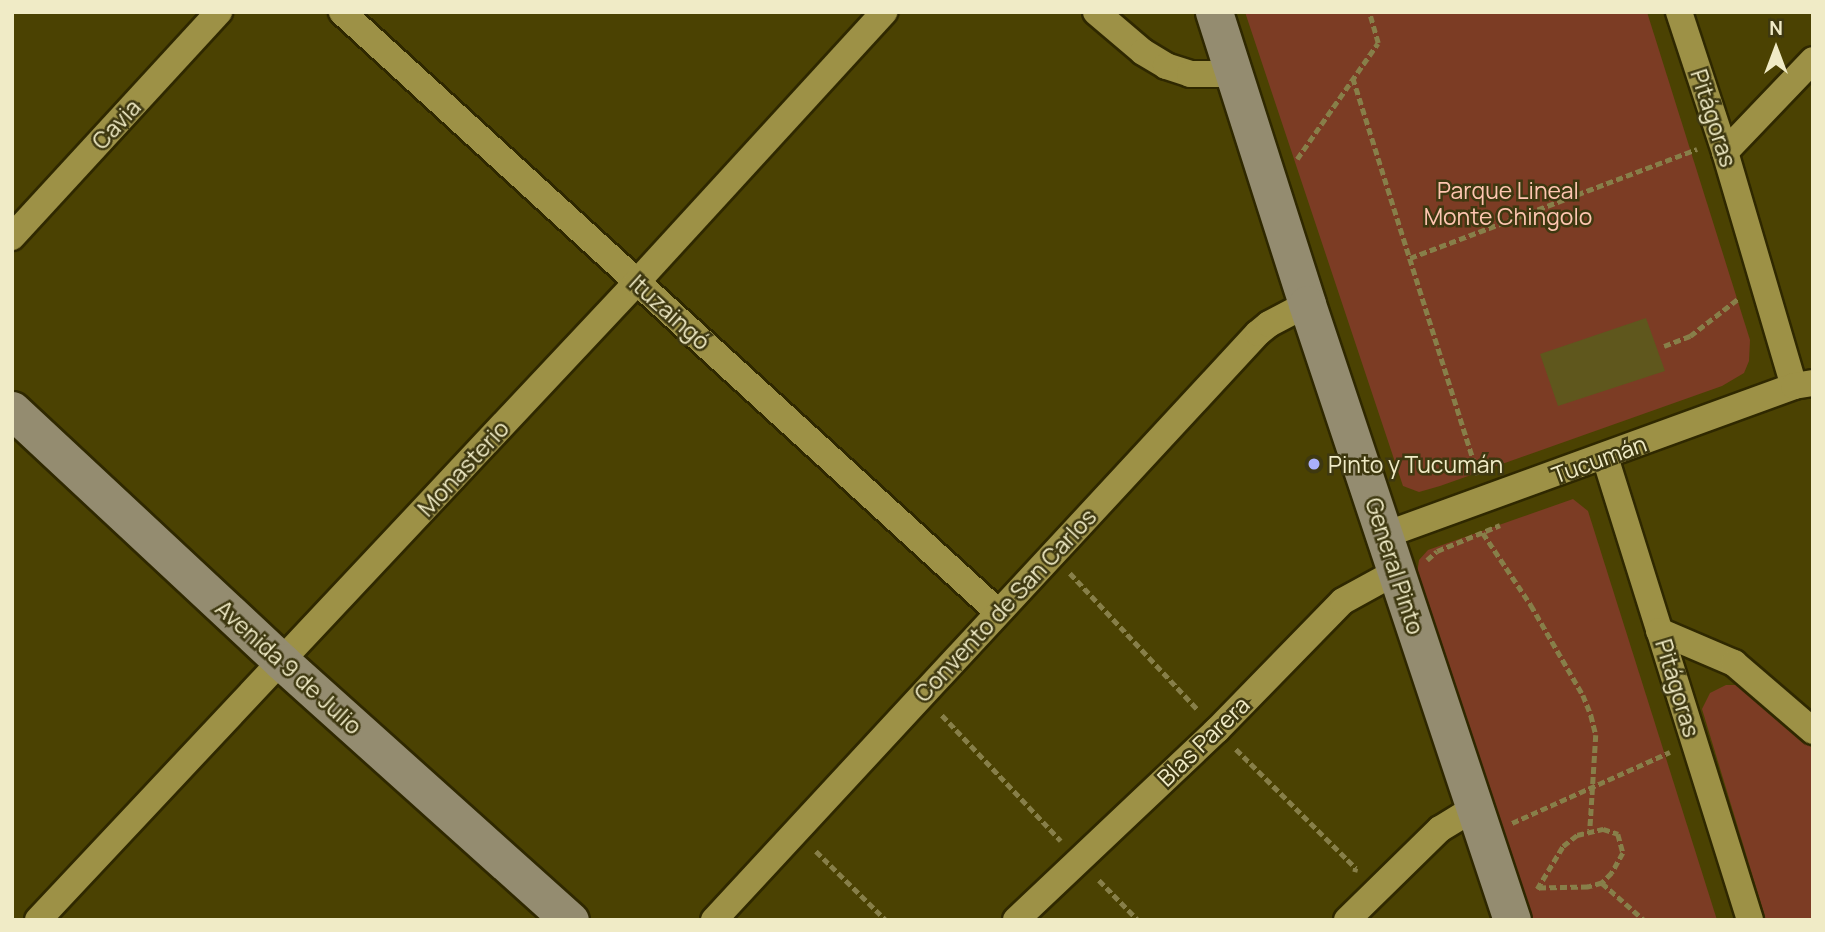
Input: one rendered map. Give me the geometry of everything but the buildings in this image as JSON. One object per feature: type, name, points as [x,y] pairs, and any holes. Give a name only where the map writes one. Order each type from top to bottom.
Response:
[{"type":"main road","name":"General Pinto","points":[[1214,12],[1307,304],[1385,536],[1411,569],[1481,820],[1519,903]]},
{"type":"main road","name":"Avenida 9 de Julio","points":[[12,410],[282,662],[570,920]]},
{"type":"street","name":"Cavia","points":[[12,237],[219,12]]},
{"type":"street","name":"Ituzaingó","points":[[342,12],[998,612]]},
{"type":"street","name":"Monasterio","points":[[38,920],[637,282],[884,12]]},
{"type":"street","points":[[1096,12],[1143,52],[1166,66],[1190,74],[1234,74]]},
{"type":"street","name":"Pitágoras","points":[[1679,12],[1712,150],[1803,384]]},
{"type":"street","points":[[1712,150],[1813,60]]},
{"type":"street","name":"Convento de San Carlos","points":[[714,920],[1258,333],[1269,324],[1307,304]]},
{"type":"street","name":"Tucumán","points":[[1385,536],[1803,384]]},
{"type":"street","name":"Pitágoras","points":[[1605,457],[1750,920]]},
{"type":"street","name":"Blas Parera","points":[[1016,920],[1217,730],[1343,601],[1411,569]]},
{"type":"street","points":[[1660,631],[1734,663],[1813,731]]},
{"type":"street","points":[[1347,920],[1440,829],[1481,820]]},
{"type":"path","points":[[1294,162],[1378,43],[1368,12]]},
{"type":"path","points":[[1353,78],[1479,478]]},
{"type":"path","points":[[1410,258],[1712,150]]},
{"type":"path","points":[[1664,346],[1690,336],[1746,293]]},
{"type":"path","points":[[1411,569],[1437,551],[1507,523]]},
{"type":"path","points":[[1483,534],[1531,605],[1583,695],[1596,735],[1590,830]]},
{"type":"path","points":[[923,694],[1138,920]]},
{"type":"path","points":[[1481,820],[1593,787],[1674,750]]},
{"type":"path","points":[[1590,830],[1611,830],[1618,834],[1623,846],[1619,864],[1602,883],[1519,903],[1563,846],[1590,830]]},
{"type":"path","points":[[795,831],[886,920]]},
{"type":"path","points":[[1602,883],[1644,920]]},
{"type":"green space","name":"Parque Lineal Monte Chingolo","points":[[1245,12],[1647,12],[1750,340],[1749,361],[1744,373],[1722,386],[1440,486],[1419,492],[1403,486]]},
{"type":"green space","points":[[1573,499],[1588,511],[1717,920],[1528,920],[1417,574],[1419,560],[1428,550]]},
{"type":"green space","points":[[1726,685],[1741,685],[1813,749],[1813,920],[1766,920],[1702,709],[1710,693]]},
{"type":"place","name":"Pinto y Tucumán","points":[[1314,464]]}]
